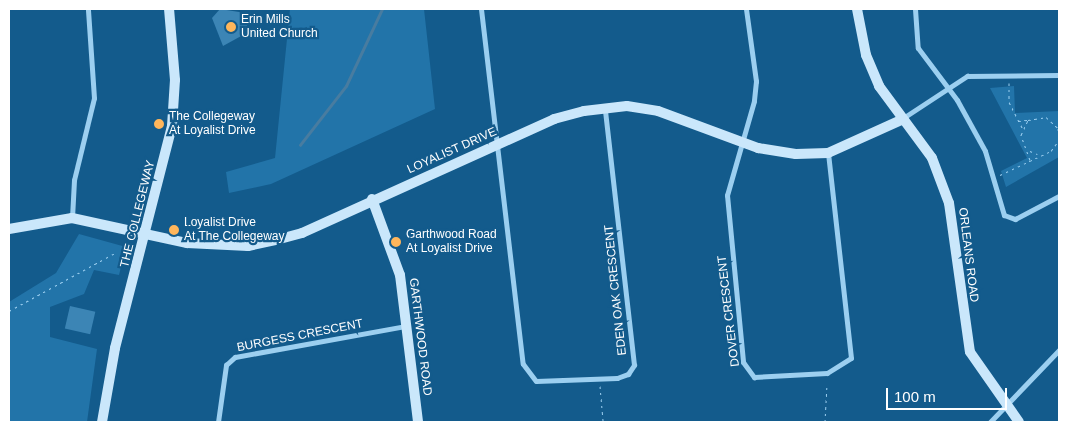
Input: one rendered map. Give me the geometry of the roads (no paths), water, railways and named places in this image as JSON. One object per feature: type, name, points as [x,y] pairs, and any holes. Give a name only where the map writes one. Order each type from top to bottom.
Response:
[{"type":"street","points":[[72,218],[74,180],[94,98],[88,9]]},
{"type":"street","name":"THE COLLEGEWAY","points":[[102,422],[115,348],[146,234],[174,115],[169,9]]},
{"type":"street","points":[[481,9],[498,145]]},
{"type":"street","points":[[740,141],[756,81],[746,9]]},
{"type":"street","name":"ORLEANS ROAD","points":[[858,9],[866,55],[879,86],[901,120],[932,158],[949,203],[970,352],[1019,422]]},
{"type":"street","points":[[915,9],[918,48],[948,90],[986,151],[1002,212],[1011,219],[1059,196]]},
{"type":"street","points":[[901,120],[967,76],[1009,74],[1059,75]]},
{"type":"street","name":"LOYALIST DRIVE","points":[[9,229],[72,218],[188,243],[248,246],[302,234],[372,199],[554,119],[627,106],[676,115],[740,141],[780,152],[828,153],[901,120]]},
{"type":"street","name":"EDEN OAK CRESCENT","points":[[498,145],[523,364],[536,381],[600,378],[628,374],[634,365],[605,109]]},
{"type":"street","name":"DOVER CRESCENT","points":[[740,141],[727,196],[743,362],[746,371],[761,379],[827,373],[851,358],[828,153]]},
{"type":"street","name":"GARTHWOOD ROAD","points":[[372,199],[400,275],[408,325],[418,422]]},
{"type":"street","name":"BURGESS CRESCENT","points":[[218,422],[226,364],[236,357],[408,325]]},
{"type":"street","points":[[990,422],[1059,350]]},
{"type":"waterway","points":[[300,145],[346,86],[382,9]]},
{"type":"place","name":"Erin Mills United Church","points":[[231,27]]},
{"type":"place","name":"The Collegeway At Loyalist Drive","points":[[159,124]]},
{"type":"place","name":"Loyalist Drive At The Collegeway","points":[[174,230]]},
{"type":"place","name":"Garthwood Road At Loyalist Drive","points":[[396,242]]}]
